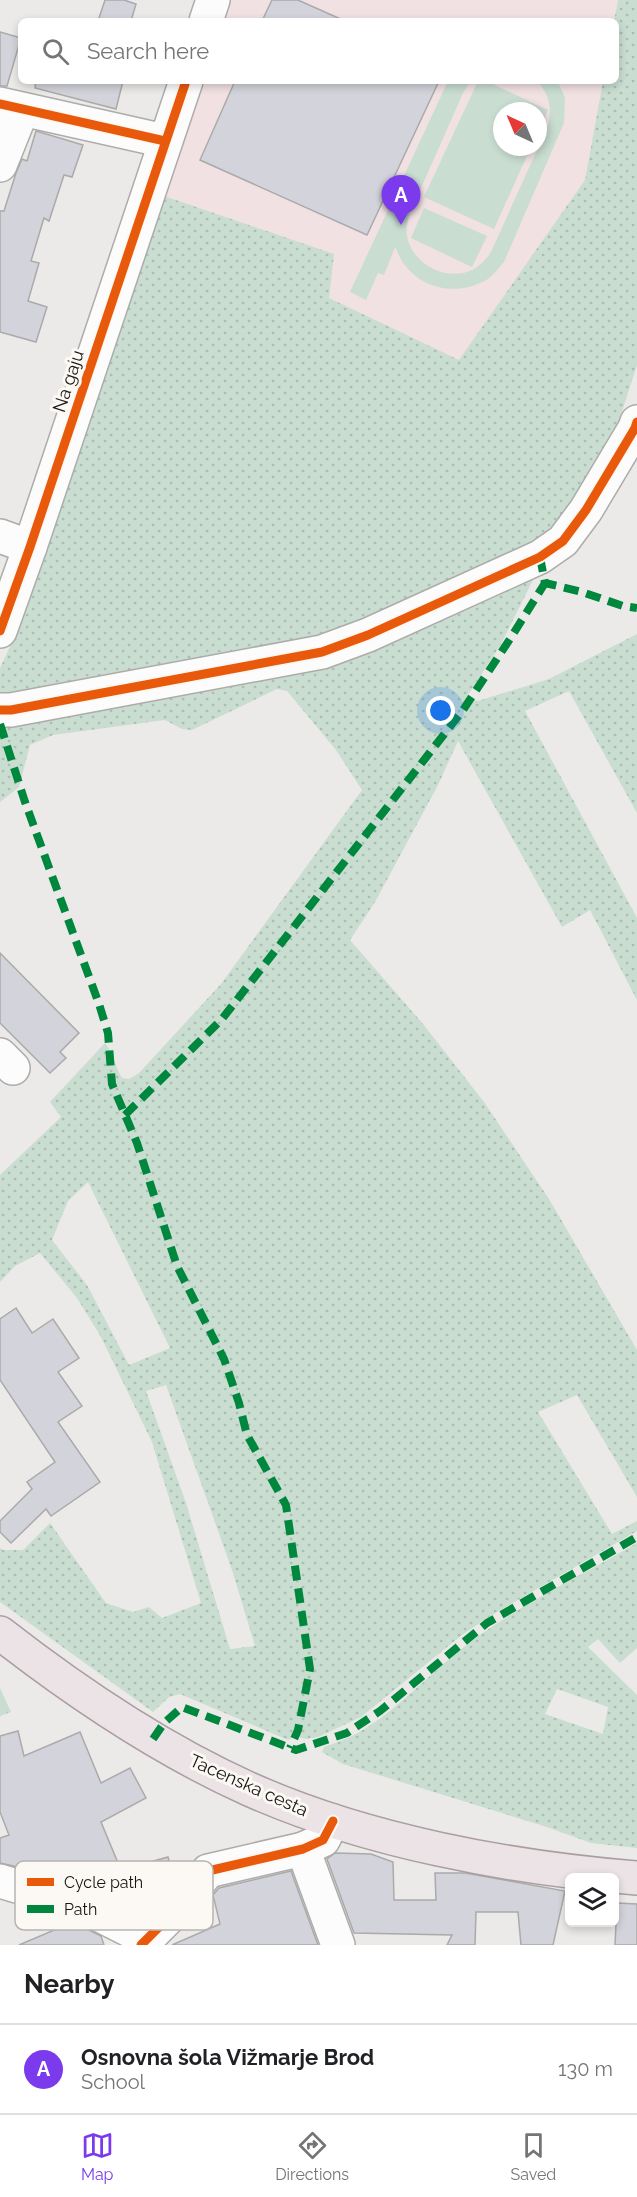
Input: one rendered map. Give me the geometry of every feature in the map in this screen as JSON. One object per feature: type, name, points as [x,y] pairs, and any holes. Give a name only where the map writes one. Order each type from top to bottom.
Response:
[{"type":"main road","name":"Tacenska cesta","points":[[0,1633],[75,1689],[178,1754],[260,1794],[333,1821],[420,1845],[506,1862],[588,1874],[637,1878]]},
{"type":"street","points":[[207,18],[213,0]]},
{"type":"street","name":"Na gaju","points":[[0,631],[185,84]]},
{"type":"street","points":[[0,165],[11,107],[165,141]]},
{"type":"street","points":[[0,710],[11,710],[322,652],[368,635],[540,557],[563,541],[602,486],[637,422]]},
{"type":"street","points":[[0,536],[30,547]]},
{"type":"street","points":[[213,1870],[303,1849],[323,1840],[333,1821]]},
{"type":"street","points":[[303,1849],[338,1945]]},
{"type":"street","points":[[0,1881],[15,1886]]},
{"type":"street","points":[[123,1930],[144,1942],[156,1930]]},
{"type":"shaded area","points":[[190,0],[618,0],[615,18],[223,18],[226,10]]},
{"type":"shaded area","points":[[201,84],[602,84],[585,180],[459,361],[329,298],[164,196]]},
{"type":"green space","points":[[618,0],[637,0],[637,365],[618,424],[556,535],[325,644],[0,704],[0,668],[38,569],[164,196],[334,254],[329,298],[459,360],[585,180],[602,84],[619,84],[619,18],[615,18]]},
{"type":"green space","points":[[447,84],[469,84],[414,204],[408,220],[407,236],[410,246],[424,263],[433,269],[453,274],[474,269],[491,252],[534,156],[547,156],[550,109],[545,92],[539,84],[559,84],[565,98],[564,123],[504,262],[488,279],[477,284],[465,288],[443,288],[421,280],[412,273],[395,247],[384,275],[378,273],[366,300],[350,292]]},
{"type":"green space","points":[[477,84],[492,84],[531,102],[493,102],[493,156],[527,156],[494,229],[424,197]]},
{"type":"green space","points":[[424,208],[487,236],[472,267],[411,238]]},
{"type":"green space","points":[[531,574],[533,580],[501,644],[466,698],[478,701],[549,679],[637,634],[637,813],[569,691],[525,711],[637,918],[637,1000],[590,910],[562,927],[458,741],[438,785],[375,902],[350,940],[423,1024],[484,1102],[549,1199],[637,1350],[637,1497],[577,1395],[538,1412],[612,1534],[637,1521],[637,1531],[492,1615],[462,1635],[361,1717],[318,1737],[306,1739],[295,1736],[288,1740],[180,1694],[169,1697],[153,1712],[0,1602],[0,1548],[23,1550],[50,1523],[106,1603],[133,1612],[149,1607],[162,1618],[201,1603],[152,1442],[101,1337],[77,1298],[40,1253],[15,1266],[0,1282],[0,1175],[61,1117],[50,1102],[105,1043],[122,1078],[129,1079],[139,1073],[221,984],[362,790],[336,750],[287,691],[277,689],[192,730],[182,729],[165,720],[53,735],[30,745],[19,787],[0,802],[0,717],[265,667]],"holes":[[[88,1182],[170,1348],[129,1365],[87,1285],[52,1240],[68,1201]],[[166,1385],[232,1570],[255,1646],[230,1649],[186,1503],[146,1391]]]},
{"type":"green space","points":[[637,1543],[637,1648],[620,1663],[598,1639],[588,1647],[637,1695],[637,1848],[591,1843],[547,1827],[343,1764],[322,1752],[324,1747],[350,1737],[381,1718],[453,1655],[488,1630],[530,1603]],"holes":[[[557,1689],[608,1707],[603,1734],[545,1714]]]},
{"type":"green space","points":[[0,1688],[11,1712],[0,1716]]},
{"type":"building","points":[[105,0],[124,0],[136,4],[132,18],[99,18]]},
{"type":"building","points":[[272,0],[298,0],[338,18],[263,18]]},
{"type":"building","points":[[0,32],[18,37],[18,48],[7,86],[0,86]]},
{"type":"building","points":[[36,84],[122,84],[116,109],[35,88]]},
{"type":"building","points":[[234,84],[438,84],[367,235],[200,160]]},
{"type":"building","points":[[36,131],[83,145],[72,177],[64,175],[49,221],[44,218],[31,261],[39,263],[28,301],[47,307],[36,342],[0,332],[0,211],[4,211],[22,159],[27,161]]},
{"type":"building","points":[[0,953],[79,1033],[60,1052],[66,1058],[50,1073],[0,1023]]},
{"type":"building","points":[[16,1308],[32,1333],[53,1319],[79,1358],[58,1372],[82,1406],[58,1422],[100,1482],[51,1516],[46,1509],[11,1543],[0,1532],[0,1521],[32,1489],[27,1482],[55,1462],[0,1380],[0,1319]]},
{"type":"building","points":[[18,1731],[24,1756],[80,1732],[101,1783],[130,1768],[146,1798],[101,1822],[117,1861],[15,1861],[15,1866],[0,1863],[0,1838],[9,1835],[0,1812],[0,1736]]},
{"type":"building","points":[[335,1853],[371,1854],[393,1862],[394,1900],[436,1900],[435,1873],[465,1873],[565,1891],[553,1945],[521,1945],[518,1912],[476,1912],[475,1945],[447,1945],[452,1935],[354,1933],[327,1859]]},
{"type":"building","points":[[168,1857],[169,1861],[154,1861]]},
{"type":"building","points":[[291,1871],[318,1945],[172,1945],[206,1930],[213,1930],[213,1927],[220,1924],[213,1895],[219,1888]]},
{"type":"building","points":[[619,1903],[637,1904],[637,1945],[615,1945],[616,1927],[619,1927]]},
{"type":"building","points":[[54,1930],[89,1930],[101,1936],[104,1945],[19,1945]]},
{"type":"marked path","points":[[540,557],[545,583],[637,608]]},
{"type":"marked path","points":[[125,1115],[222,1019],[463,710],[545,583]]},
{"type":"marked path","points":[[0,724],[25,802],[99,1004],[108,1033],[112,1084],[137,1143],[177,1266],[224,1359],[247,1435],[286,1505],[310,1669],[298,1730],[290,1748]]},
{"type":"marked path","points":[[153,1739],[164,1723],[182,1707],[296,1750],[347,1733],[380,1711],[487,1623],[637,1537]]},
{"type":"cycle path","points":[[0,631],[185,84]]},
{"type":"cycle path","points":[[0,104],[165,141]]},
{"type":"cycle path","points":[[0,710],[11,710],[322,652],[368,635],[540,557],[563,541],[586,510],[637,422]]},
{"type":"cycle path","points":[[213,1870],[303,1849],[323,1840],[333,1821]]},
{"type":"cycle path","points":[[141,1945],[156,1930]]},
{"type":"place","name":"Osnovna šola Vižmarje Brod","points":[[401,225]]}]
